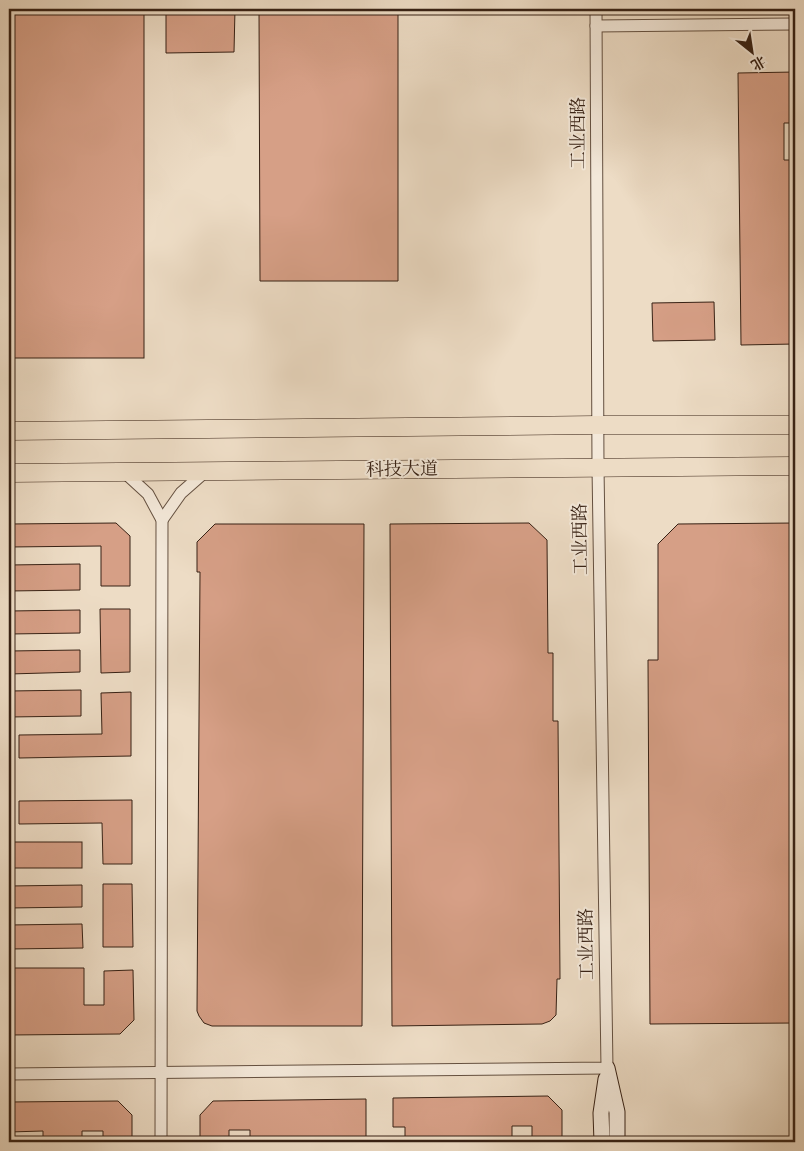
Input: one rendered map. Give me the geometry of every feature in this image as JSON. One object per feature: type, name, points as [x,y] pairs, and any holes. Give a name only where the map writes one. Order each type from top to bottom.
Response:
[{"type":"main road","points":[[9,431],[597,425],[795,425]]},
{"type":"main road","name":"科技大道","points":[[9,474],[795,466]]},
{"type":"street","name":"工业西路","points":[[596,9],[597,425],[607,1068],[601,1113],[602,1142]]},
{"type":"street","points":[[596,26],[795,24]]},
{"type":"street","points":[[162,520],[181,493],[206,471]]},
{"type":"street","points":[[124,472],[148,494],[162,520],[161,1142]]},
{"type":"street","name":"工业西路","points":[[607,1068],[617,1112],[617,1142]]},
{"type":"street","points":[[9,1074],[607,1068]]},
{"type":"building","points":[[9,9],[144,9],[144,358],[9,358]]},
{"type":"building","points":[[166,9],[235,9],[234,52],[166,53]]},
{"type":"building","points":[[259,9],[398,9],[398,281],[260,281]]},
{"type":"building","points":[[795,72],[795,123],[784,123],[784,160],[795,160],[795,344],[741,345],[738,73]]},
{"type":"building","points":[[714,302],[715,340],[653,341],[652,303]]},
{"type":"building","points":[[116,523],[130,536],[130,586],[101,586],[101,546],[9,547],[9,524]]},
{"type":"building","points":[[529,523],[547,540],[548,653],[553,653],[553,721],[558,721],[560,979],[557,979],[556,1015],[550,1021],[542,1024],[392,1026],[390,524]]},
{"type":"building","points":[[795,523],[795,1023],[650,1024],[648,660],[658,660],[658,544],[678,524]]},
{"type":"building","points":[[215,524],[364,524],[362,1026],[212,1026],[204,1023],[197,1011],[200,572],[197,572],[197,542]]},
{"type":"building","points":[[80,564],[80,590],[9,591],[9,565]]},
{"type":"building","points":[[100,609],[130,609],[130,672],[101,673]]},
{"type":"building","points":[[80,610],[80,633],[9,634],[9,611]]},
{"type":"building","points":[[80,650],[80,672],[9,674],[9,651]]},
{"type":"building","points":[[81,690],[81,716],[9,717],[9,691]]},
{"type":"building","points":[[131,692],[131,756],[19,758],[19,735],[102,734],[101,693]]},
{"type":"building","points":[[132,800],[132,864],[103,864],[102,823],[19,824],[19,801]]},
{"type":"building","points":[[9,842],[82,842],[82,868],[9,868]]},
{"type":"building","points":[[103,884],[132,884],[133,947],[103,947]]},
{"type":"building","points":[[82,885],[82,907],[9,908],[9,886]]},
{"type":"building","points":[[82,924],[83,948],[9,949],[9,925]]},
{"type":"building","points":[[9,968],[84,968],[84,1005],[104,1005],[104,971],[133,970],[134,1020],[120,1034],[9,1035]]},
{"type":"building","points":[[548,1096],[562,1110],[562,1142],[532,1142],[532,1126],[512,1126],[512,1142],[405,1142],[405,1127],[393,1127],[393,1098]]},
{"type":"building","points":[[366,1099],[366,1142],[250,1142],[250,1130],[229,1130],[229,1142],[200,1142],[200,1115],[213,1101]]},
{"type":"building","points":[[118,1101],[132,1115],[132,1142],[103,1142],[103,1131],[82,1131],[82,1142],[43,1142],[43,1131],[9,1132],[9,1102]]}]
